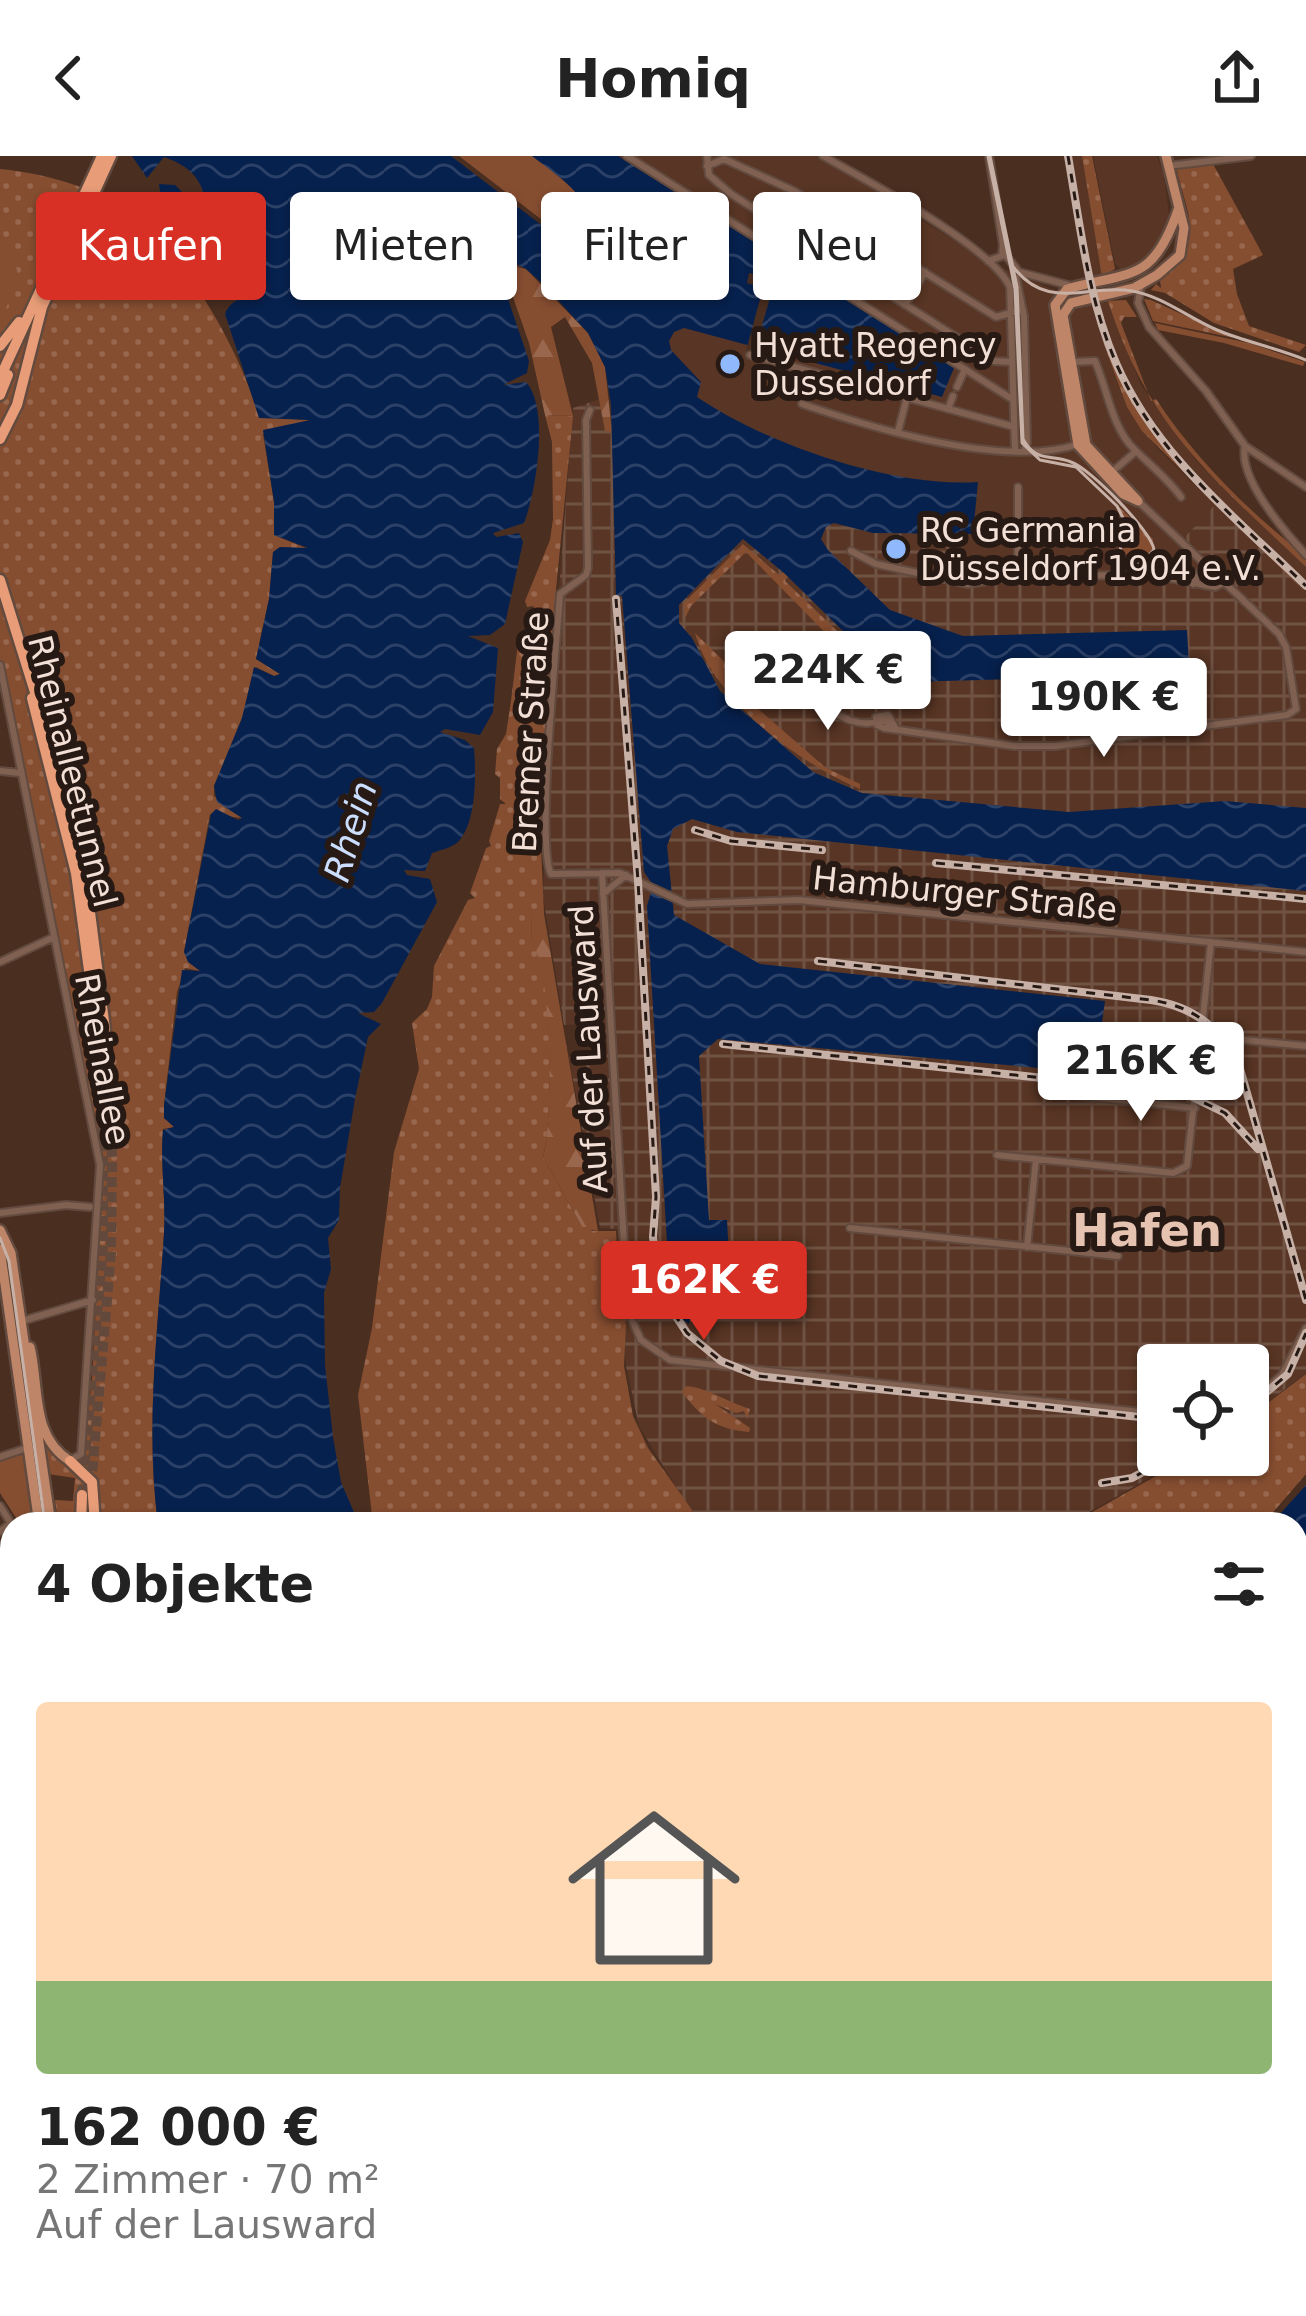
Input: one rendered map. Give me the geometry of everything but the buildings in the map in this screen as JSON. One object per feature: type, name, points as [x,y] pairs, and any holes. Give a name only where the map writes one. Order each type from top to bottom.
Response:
[{"type":"highway","points":[[89,192],[106,156]]},
{"type":"highway","points":[[0,346],[36,299]]},
{"type":"highway","points":[[0,395],[40,300]]},
{"type":"highway","points":[[0,440],[17,405],[43,300]]},
{"type":"highway","points":[[0,378],[32,305]]},
{"type":"highway","name":"Rheinalleetunnel","points":[[1,589],[68,799],[90,909],[101,1029]]},
{"type":"highway","points":[[70,1460],[92,1482],[89,1512]]},
{"type":"highway","points":[[86,1496],[87,1512]]},
{"type":"main road","points":[[1067,363],[1066,306],[1133,294],[1180,255],[1185,242],[1167,161]]},
{"type":"main road","points":[[1138,501],[1123,494],[1082,443],[1055,305],[1061,293],[1122,277],[1147,265],[1160,252],[1178,210]]},
{"type":"main road","points":[[1172,230],[1174,244],[1185,242]]},
{"type":"main road","points":[[1160,252],[1169,256],[1165,269]]},
{"type":"main road","points":[[1082,443],[1138,501]]},
{"type":"main road","points":[[0,1230],[49,1512]]},
{"type":"main road","points":[[19,1325],[16,1348],[38,1512]]},
{"type":"main road","points":[[19,1325],[32,1355],[43,1432],[56,1451],[70,1460]]},
{"type":"street","points":[[627,156],[1012,399]]},
{"type":"street","points":[[824,156],[839,160],[1001,270],[1010,287],[1013,426],[1019,451]]},
{"type":"street","points":[[989,156],[1003,251],[1012,266],[1054,284],[1078,286]]},
{"type":"street","points":[[1167,161],[1251,156]]},
{"type":"street","points":[[1011,362],[994,361],[730,194],[714,182],[707,161],[722,158],[794,191],[996,317],[1021,310]]},
{"type":"street","points":[[977,252],[992,256],[1003,251]]},
{"type":"street","points":[[988,260],[1001,257],[1003,251]]},
{"type":"street","points":[[1147,265],[1133,279],[1133,294],[1155,335],[1206,391],[1245,446],[1306,487]]},
{"type":"street","points":[[905,305],[925,272]]},
{"type":"street","points":[[1010,287],[1026,274]]},
{"type":"street","points":[[1016,278],[1027,435],[1027,449],[1019,451]]},
{"type":"street","points":[[800,368],[765,357],[749,355],[1013,426]]},
{"type":"street","points":[[1067,363],[1095,361],[1135,452],[1181,497]]},
{"type":"street","points":[[948,409],[965,368]]},
{"type":"street","points":[[898,432],[906,401]]},
{"type":"street","points":[[802,404],[944,443],[1019,451],[1082,443]]},
{"type":"street","name":"Bremer Straße","points":[[590,410],[586,420],[588,568],[586,575],[560,594],[546,864],[553,875],[602,873]]},
{"type":"street","points":[[1027,435],[1032,445],[1046,450]]},
{"type":"street","points":[[1245,446],[1243,459],[1268,512],[1306,555]]},
{"type":"street","points":[[1110,472],[1124,466],[1135,452]]},
{"type":"street","points":[[1122,483],[1124,466]]},
{"type":"street","points":[[1018,487],[1018,576]]},
{"type":"street","points":[[1138,501],[1283,640],[1296,710]]},
{"type":"street","points":[[851,551],[876,564],[968,584],[1018,576],[1154,575],[1216,587],[1225,582]]},
{"type":"street","points":[[1193,584],[1205,564]]},
{"type":"street","points":[[781,662],[830,710],[859,722],[884,720],[896,729],[1014,746],[1054,746],[1287,716],[1296,710]]},
{"type":"street","name":"Rheinallee","points":[[0,665],[100,1165],[81,1451],[70,1460]]},
{"type":"street","points":[[1296,710],[1306,713]]},
{"type":"street","points":[[0,771],[22,773]]},
{"type":"street","name":"Hamburger Straße","points":[[602,873],[626,875],[693,904],[799,900],[1306,952]]},
{"type":"street","name":"Auf der Lausward","points":[[602,873],[628,1311],[633,1329],[646,1346],[670,1360],[755,1372],[1137,1412]]},
{"type":"street","points":[[603,894],[626,875]]},
{"type":"street","points":[[0,962],[55,938]]},
{"type":"street","points":[[997,1155],[1179,1172],[1190,1159],[1210,942]]},
{"type":"street","points":[[1201,1036],[1306,1046]]},
{"type":"street","points":[[1073,1095],[1195,1108]]},
{"type":"street","points":[[1006,1164],[1015,1157]]},
{"type":"street","points":[[1027,1247],[1036,1159]]},
{"type":"street","points":[[0,1214],[66,1205],[90,1207]]},
{"type":"street","points":[[850,1228],[1118,1256]]},
{"type":"street","points":[[19,1325],[93,1300]]},
{"type":"street","points":[[1269,1384],[1285,1370],[1306,1328]]},
{"type":"street","points":[[0,1357],[16,1348]]},
{"type":"street","points":[[0,1456],[30,1447]]},
{"type":"shaded area","points":[[618,156],[819,156],[877,192],[753,192],[753,300],[921,300],[921,220],[990,263],[1083,302],[1088,300],[1065,156],[1082,156],[1106,294],[1141,385],[1197,462],[1306,567],[1306,590],[1171,456],[1141,416],[1105,342],[1127,407],[1159,450],[1306,593],[1203,565],[1194,582],[971,581],[936,521],[688,414],[653,349],[662,300],[729,300],[729,192],[675,192]]},
{"type":"shaded area","points":[[1093,156],[1157,156],[1164,175],[1170,222],[1154,253],[1129,269],[1115,264]]},
{"type":"shaded area","points":[[600,399],[644,497],[936,521],[971,581],[1152,573],[1194,582],[1203,565],[1183,539],[1215,505],[1306,592],[1306,1373],[1269,1401],[1269,1344],[1137,1344],[1137,1476],[1153,1476],[1089,1512],[694,1512],[639,1426],[626,1366],[617,1229],[600,1228],[569,1057],[606,1054],[605,1023],[564,1025],[543,897],[549,720],[573,408]]},
{"type":"green space","points":[[459,156],[534,156],[577,192],[541,192],[541,219],[517,201],[517,192],[506,192]]},
{"type":"green space","points":[[1082,156],[1092,156],[1115,269],[1102,277]]},
{"type":"green space","points":[[1213,164],[1263,255],[1233,269],[1249,326],[1306,345],[1299,352],[1214,323],[1165,293],[1151,290],[1156,284],[1161,288],[1160,278],[1175,265],[1189,241],[1189,215],[1176,166]]},
{"type":"green space","points":[[0,169],[92,192],[36,192],[36,300],[204,300],[240,366],[259,417],[310,420],[263,434],[274,535],[308,549],[280,547],[273,552],[256,659],[280,674],[256,667],[242,718],[214,786],[214,796],[242,818],[210,814],[184,952],[200,971],[185,968],[177,992],[164,1105],[164,1118],[174,1127],[163,1129],[162,1142],[164,1233],[153,1415],[157,1512],[98,1512],[98,1500],[77,1461],[83,1455],[92,1381],[103,1170],[0,660]]},
{"type":"green space","points":[[0,251],[13,257],[19,278],[0,322]]},
{"type":"green space","points":[[517,267],[526,269],[541,284],[541,300],[556,300],[588,333],[605,367],[612,432],[605,431],[592,363],[565,317],[551,327],[573,416],[545,415],[514,300]]},
{"type":"green space","points":[[1144,299],[1151,300],[1234,338],[1153,321]]},
{"type":"green space","points":[[1126,300],[1137,317],[1124,317],[1121,323],[1147,390],[1108,301]]},
{"type":"green space","points":[[1155,323],[1249,343],[1305,362],[1303,366],[1158,330]]},
{"type":"green space","points":[[1102,339],[1124,388],[1153,434],[1306,593],[1142,431],[1127,407]]},
{"type":"green space","points":[[1153,400],[1226,485],[1306,556],[1306,567],[1213,477]]},
{"type":"green space","points":[[545,415],[573,416],[554,610],[541,847],[544,914],[532,915],[531,942],[539,956],[548,1011],[549,1113],[543,1157],[580,1223],[592,1231],[616,1231],[626,1325],[624,1366],[633,1416],[648,1448],[693,1512],[372,1512],[358,1395],[372,1328],[394,1152],[419,1069],[412,1023],[427,1009],[434,966],[468,900],[475,898],[470,893],[486,848],[491,846],[500,804],[506,804],[500,799],[500,778],[495,774],[497,749],[506,734],[518,643],[525,639],[534,606],[527,607],[525,601],[550,540],[552,442]]},
{"type":"green space","points":[[1117,505],[1153,539],[1153,553],[1144,562],[1130,563],[1120,553],[1125,522]]},
{"type":"green space","points":[[743,544],[779,575],[788,576],[785,581],[853,646],[908,682],[901,693],[851,659],[746,552],[691,606],[685,618],[684,603]]},
{"type":"green space","points":[[695,633],[754,691],[748,700],[826,768],[860,784],[860,789],[811,763],[761,726],[720,682]]},
{"type":"green space","points":[[532,914],[544,914],[598,1231],[584,1229],[543,1157],[549,1046],[544,981],[531,943]]},
{"type":"green space","points":[[1306,1374],[1306,1474],[1273,1512],[1092,1512],[1156,1476],[1269,1476],[1269,1402]]},
{"type":"green space","points":[[686,1386],[750,1409],[747,1419],[744,1411],[736,1413],[715,1404],[750,1428],[749,1432],[719,1425],[703,1415],[682,1392]]},
{"type":"green space","points":[[41,1431],[82,1471],[94,1494],[78,1494],[77,1512],[56,1512],[55,1500],[73,1501],[75,1478],[48,1474]]},
{"type":"green space","points":[[24,1455],[31,1512],[12,1512],[0,1493],[0,1462]]},
{"type":"water","name":"Rhein","points":[[132,156],[451,156],[498,192],[290,192],[290,300],[508,300],[529,361],[527,373],[503,385],[526,382],[538,411],[539,451],[524,523],[493,533],[496,537],[519,533],[523,542],[505,624],[490,635],[468,636],[498,648],[493,712],[480,735],[440,732],[474,748],[469,823],[455,844],[432,853],[425,871],[404,870],[407,875],[430,879],[437,902],[382,1003],[374,1012],[358,1013],[381,1024],[368,1037],[340,1188],[339,1220],[328,1238],[331,1269],[324,1293],[333,1437],[341,1482],[354,1512],[157,1512],[153,1415],[164,1233],[162,1143],[163,1130],[174,1127],[164,1118],[164,1105],[182,970],[200,971],[184,952],[211,814],[216,809],[242,818],[217,802],[214,786],[242,718],[254,667],[280,674],[256,659],[273,552],[280,547],[308,548],[274,535],[263,430],[310,420],[259,418],[225,314],[237,300],[266,300],[266,192],[202,192],[188,170],[164,157],[147,178]]},
{"type":"water","points":[[532,156],[618,156],[675,192],[575,192]]},
{"type":"water","points":[[159,184],[175,185],[182,192],[160,192]]},
{"type":"water","points":[[517,206],[541,225],[541,282],[517,264]]},
{"type":"water","points":[[729,226],[753,241],[753,300],[846,300],[954,368],[942,397],[684,328],[669,341],[671,350],[701,382],[697,397],[759,431],[870,470],[944,482],[978,482],[973,534],[873,533],[834,523],[826,527],[821,539],[828,550],[890,610],[963,636],[1187,630],[1189,665],[1097,677],[908,682],[847,635],[743,539],[679,605],[679,623],[720,691],[813,772],[862,793],[1069,812],[1225,801],[1306,808],[1306,891],[737,832],[692,819],[673,829],[667,846],[674,915],[760,964],[1105,1001],[1095,1073],[718,1039],[699,1056],[709,1220],[727,1220],[729,1257],[753,1281],[760,1303],[749,1319],[740,1315],[690,1318],[689,1324],[676,1312],[670,1294],[647,906],[653,885],[644,872],[622,596],[616,595],[611,405],[605,367],[588,333],[558,300],[729,300]]},
{"type":"water","points":[[1306,1485],[1306,1512],[1282,1512]]},
{"type":"pier","points":[[760,300],[769,300],[754,353],[746,351]]},
{"type":"tunnel","points":[[91,1486],[111,1252],[105,1029]]},
{"type":"tunnel","points":[[82,1495],[103,1244],[103,1115],[97,1030]]},
{"type":"tram line","points":[[988,156],[1015,289],[1022,443],[1040,460],[1076,467],[1117,506],[1124,520],[1120,553],[1130,563],[1141,563],[1154,550],[1119,502],[1080,467],[1038,455],[1023,439],[1017,287],[990,156]]},
{"type":"tram line","points":[[1011,264],[1039,288],[1068,293],[1132,291],[1165,302],[1217,330],[1306,360]]},
{"type":"tram line","points":[[0,1238],[9,1261],[43,1512]]},
{"type":"railway","points":[[1068,156],[1098,313],[1132,396],[1199,483],[1306,586]]},
{"type":"railway","points":[[616,599],[638,881],[656,1197],[653,1237],[657,1273],[669,1306],[687,1333],[721,1361],[758,1376],[1137,1417]]},
{"type":"railway","points":[[695,830],[731,841],[822,850]]},
{"type":"railway","points":[[936,863],[1306,899]]},
{"type":"railway","points":[[818,961],[1151,1000],[1180,1007],[1204,1020],[1239,1065],[1306,1300]]},
{"type":"railway","points":[[723,1044],[1184,1093],[1225,1113],[1258,1149]]},
{"type":"railway","points":[[1269,1390],[1288,1374],[1306,1333]]},
{"type":"railway","points":[[1102,1483],[1137,1475]]},
{"type":"place","name":"Hyatt Regency Dusseldorf","points":[[730,364]]},
{"type":"place","name":"RC Germania Düsseldorf 1904 e.V.","points":[[896,549]]},
{"type":"district","name":"Hafen","points":[[1147,1230]]}]
